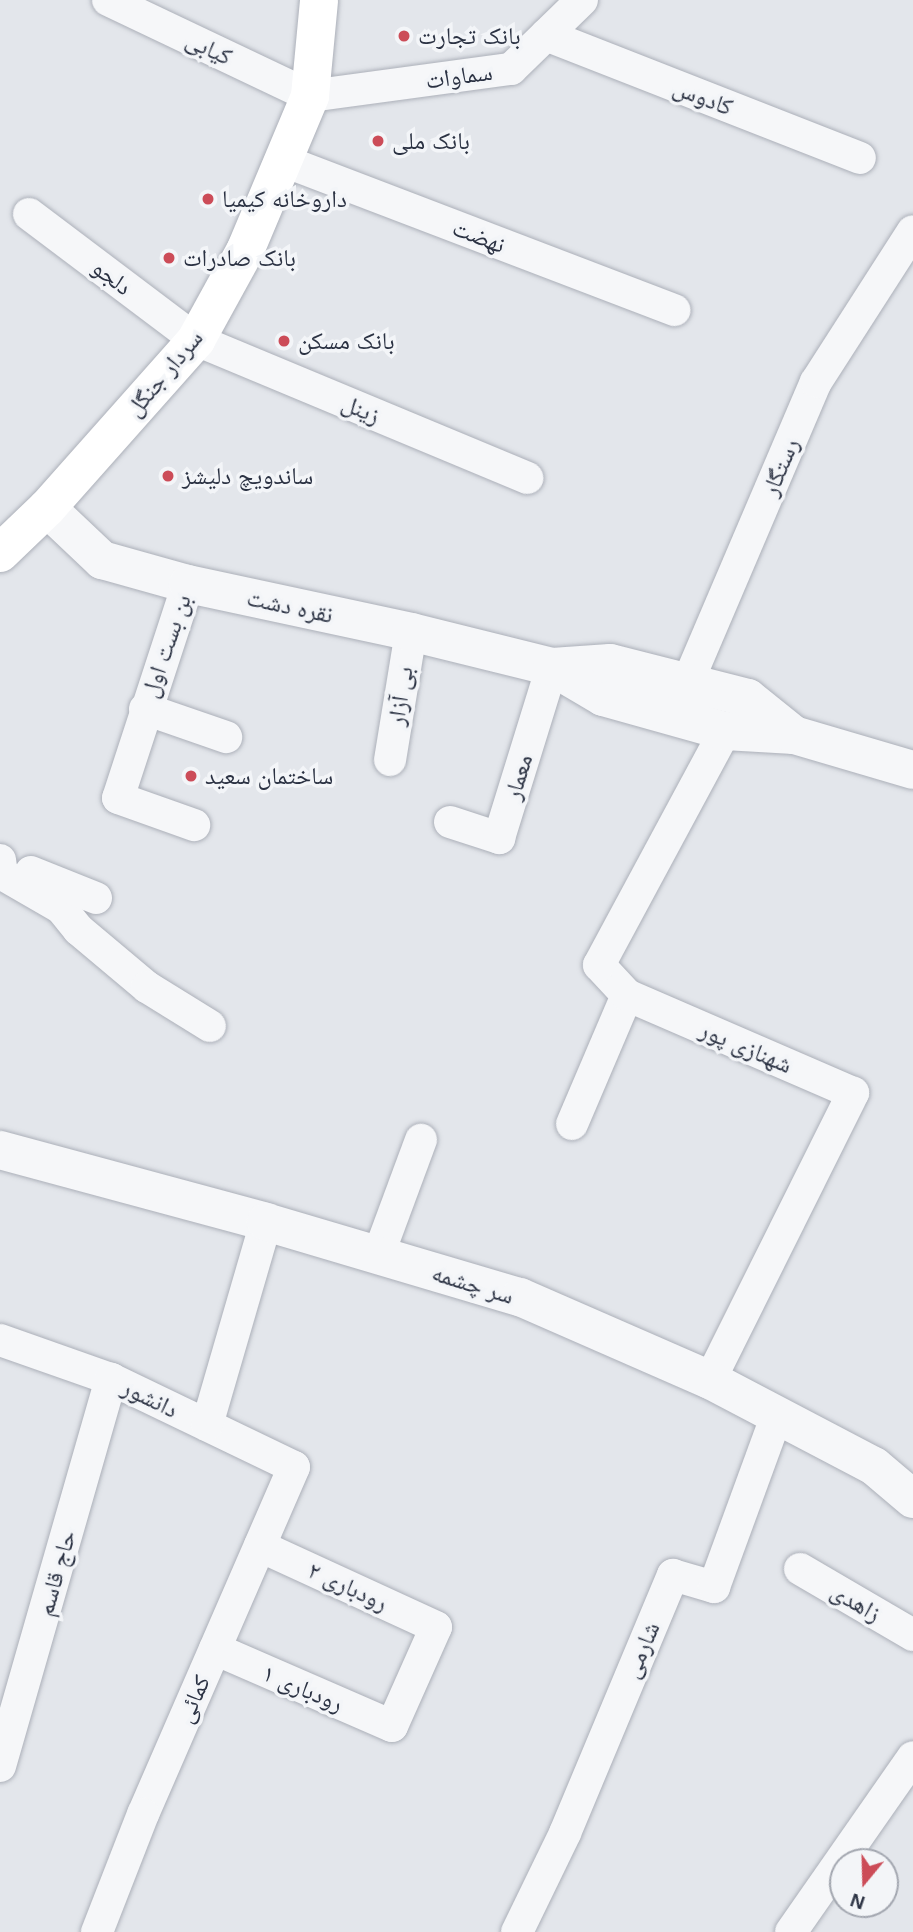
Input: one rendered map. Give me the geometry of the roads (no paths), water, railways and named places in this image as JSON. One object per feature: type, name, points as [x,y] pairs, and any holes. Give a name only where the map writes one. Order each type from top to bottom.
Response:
[{"type":"main road","name":"سردار جنگل","points":[[0,553],[47,508],[196,340],[245,251],[310,96],[319,0]]},
{"type":"street","name":"کیابی","points":[[108,0],[310,96]]},
{"type":"street","name":"سماوات","points":[[310,96],[511,69],[582,0]]},
{"type":"street","name":"کادوس","points":[[546,35],[860,158]]},
{"type":"street","name":"نهضت","points":[[284,161],[675,310]]},
{"type":"street","name":"دلجو","points":[[29,214],[196,340]]},
{"type":"street","name":"رستگار","points":[[680,700],[817,382],[913,232]]},
{"type":"street","name":"زینل","points":[[196,340],[527,478]]},
{"type":"street","name":"نقره دشت","points":[[47,508],[102,560],[188,584],[411,632],[552,667],[603,697],[680,700],[748,698],[794,735]]},
{"type":"street","name":"بن بست اول","points":[[188,584],[118,798],[194,825]]},
{"type":"street","name":"بی آزار","points":[[390,760],[411,632]]},
{"type":"street","name":"معمار","points":[[450,822],[499,838],[552,667]]},
{"type":"street","name":"نقره دشت","points":[[680,700],[725,731],[794,735],[913,771]]},
{"type":"street","name":"بن بست اول","points":[[145,709],[226,737]]},
{"type":"street","name":"شهنازی پور","points":[[710,1380],[853,1093],[626,995],[599,965],[725,731]]},
{"type":"street","points":[[96,898],[0,860],[2,874],[61,908],[79,930],[147,986],[210,1026]]},
{"type":"street","points":[[572,1124],[626,995]]},
{"type":"street","points":[[378,1256],[421,1140]]},
{"type":"street","name":"سر چشمه","points":[[0,1150],[266,1222],[520,1297],[710,1380],[874,1466],[913,1499]]},
{"type":"street","points":[[207,1425],[266,1222]]},
{"type":"street","name":"دانشور","points":[[0,1340],[111,1379],[294,1467]]},
{"type":"street","name":"حاج قاسم","points":[[0,1766],[111,1379]]},
{"type":"street","name":"شارمی","points":[[517,1932],[565,1833],[673,1575],[714,1587],[777,1415]]},
{"type":"street","name":"کمائی","points":[[97,1932],[143,1814],[294,1467]]},
{"type":"street","name":"رودباری ۲","points":[[260,1545],[436,1627],[392,1726]]},
{"type":"street","name":"زاهدی","points":[[800,1569],[913,1635]]},
{"type":"street","name":"رودباری ۱","points":[[215,1649],[392,1726]]},
{"type":"street","points":[[791,1932],[913,1757]]},
{"type":"place","name":"بانک تجارت","points":[[404,36]]},
{"type":"place","name":"بانک ملی","points":[[378,141]]},
{"type":"place","name":"داروخانه کیمیا","points":[[208,199]]},
{"type":"place","name":"بانک صادرات","points":[[169,258]]},
{"type":"place","name":"بانک مسکن","points":[[284,341]]},
{"type":"place","name":"ساندویچ دلیشز","points":[[168,476]]},
{"type":"place","name":"ساختمان سعید","points":[[191,776]]}]
